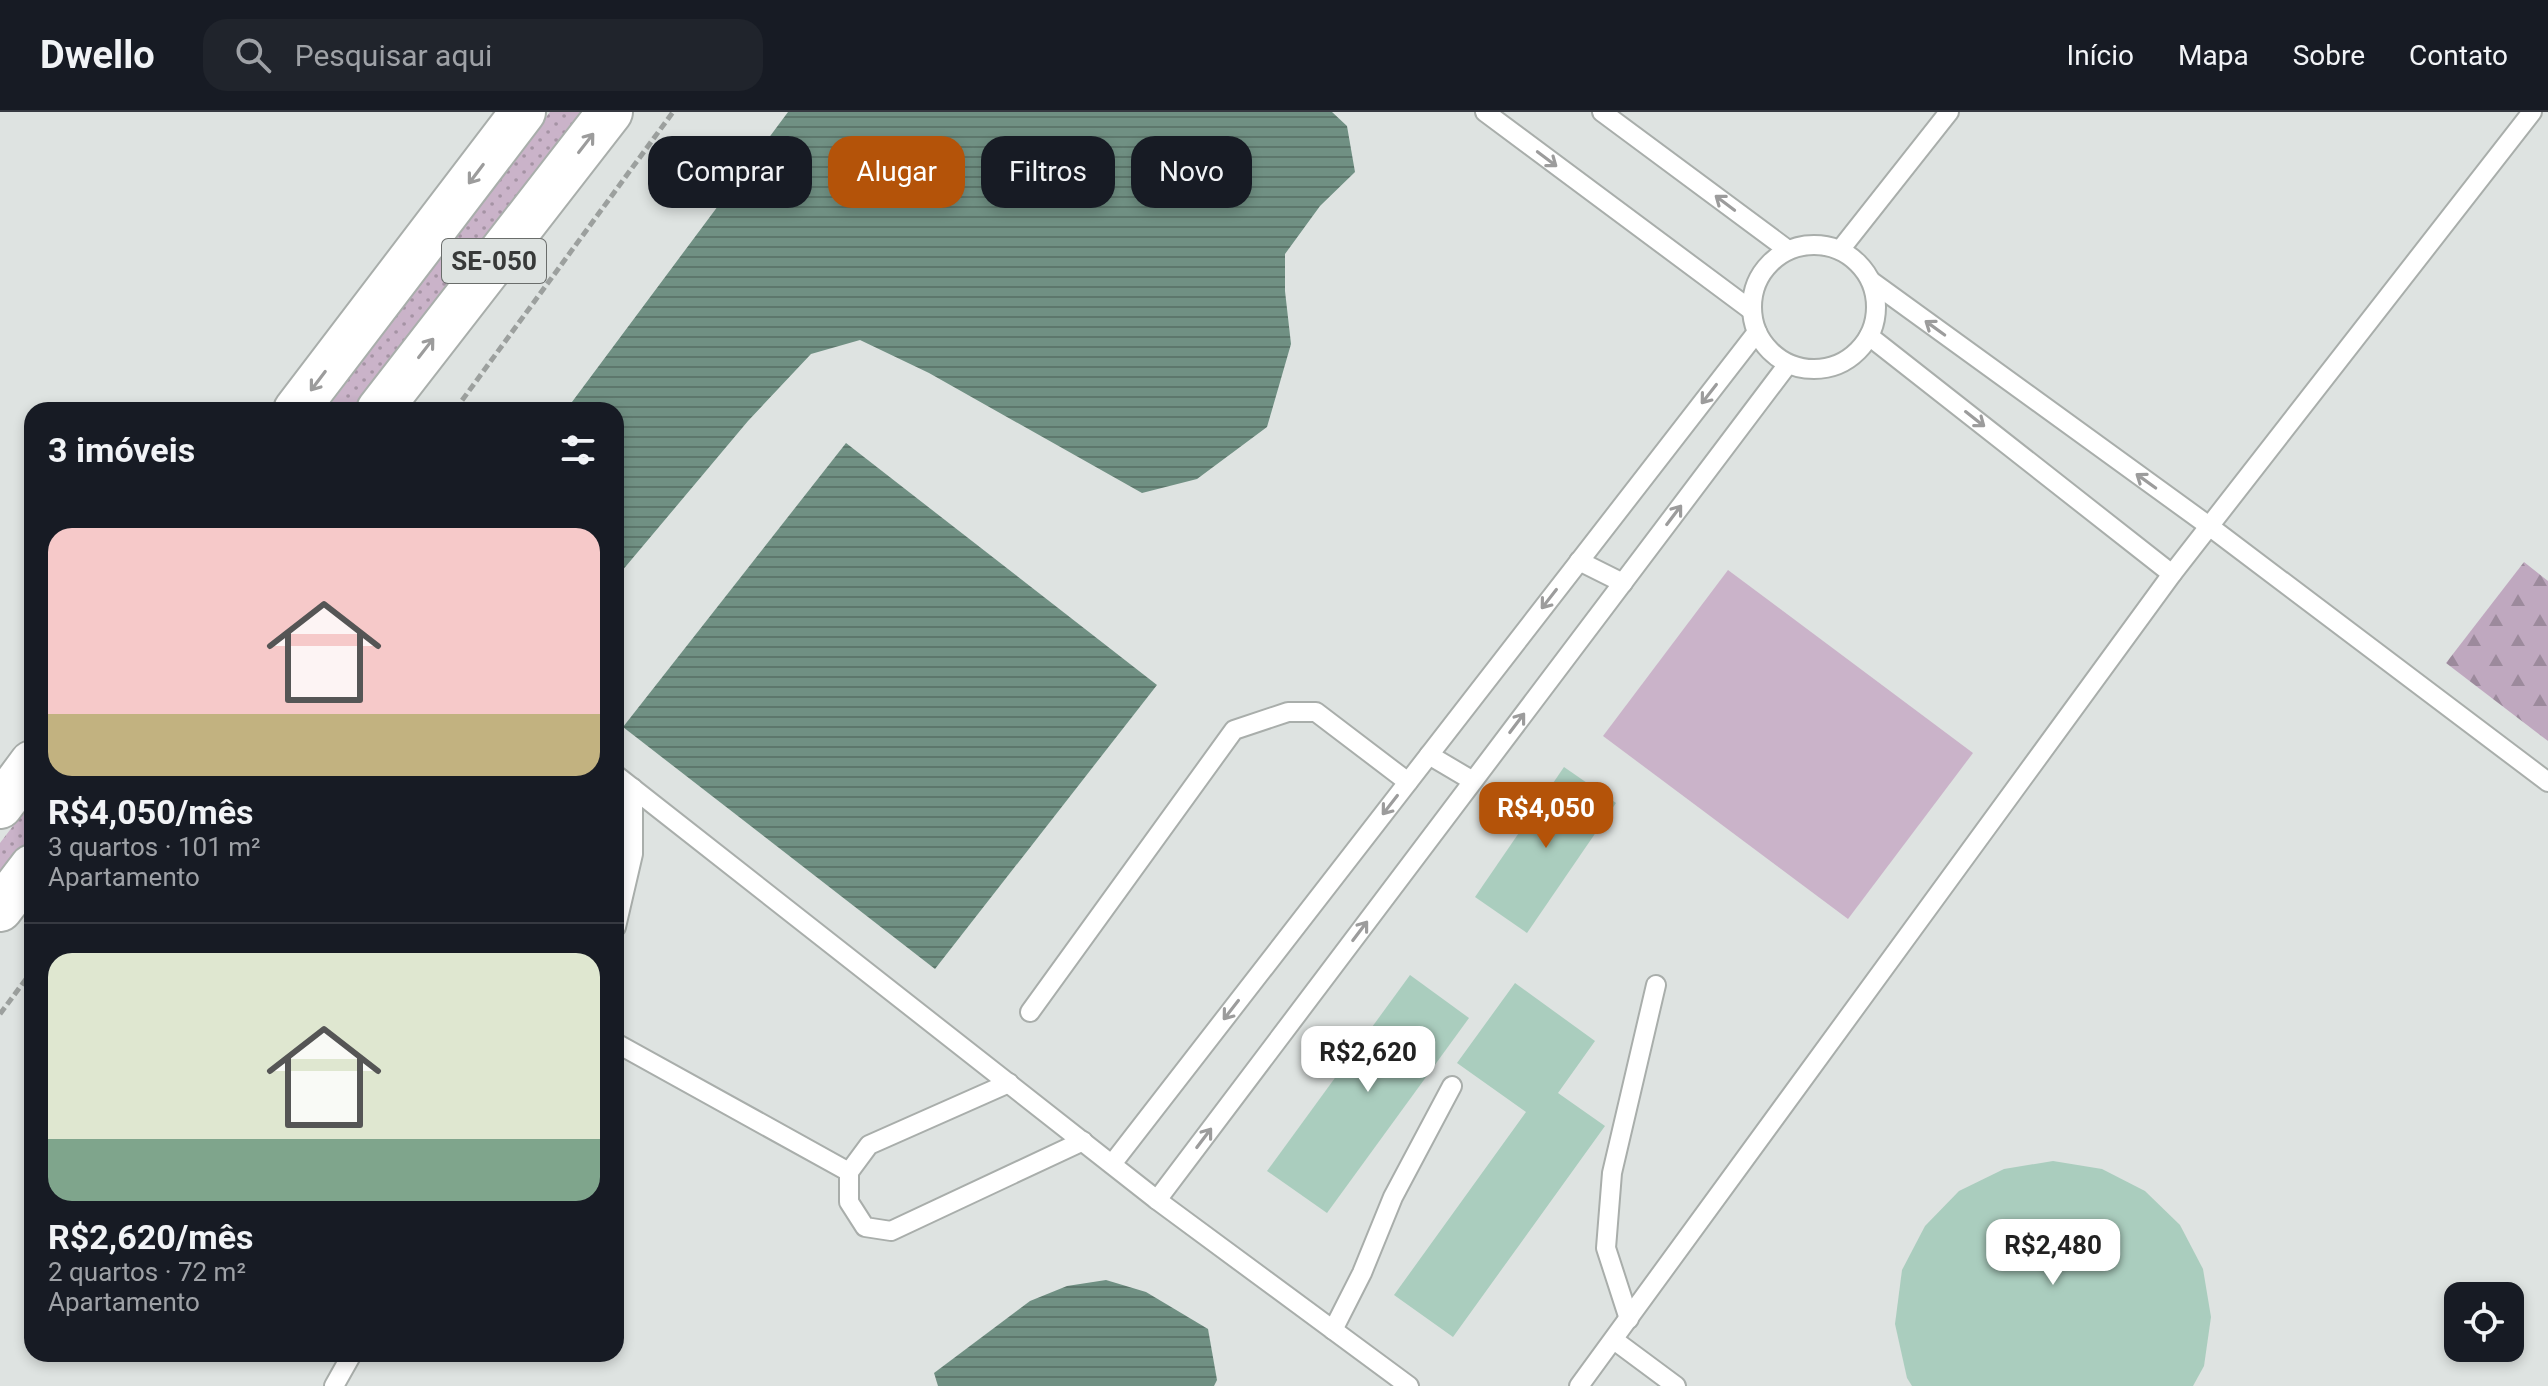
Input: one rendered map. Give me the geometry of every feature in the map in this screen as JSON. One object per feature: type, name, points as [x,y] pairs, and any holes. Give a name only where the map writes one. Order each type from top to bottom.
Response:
[{"type":"main road","name":"SE-050","points":[[302,402],[523,112]]},
{"type":"main road","name":"SE-050","points":[[385,402],[610,112]]},
{"type":"main road","points":[[0,806],[24,774]]},
{"type":"main road","points":[[0,909],[24,878]]},
{"type":"lane","points":[[1485,112],[1751,310]]},
{"type":"lane","points":[[1602,112],[1788,250]]},
{"type":"lane","points":[[1840,250],[1949,112]]},
{"type":"lane","points":[[1579,1386],[2172,574],[2532,112]]},
{"type":"lane","points":[[1871,281],[1877,309],[1869,336],[1855,355],[1834,366],[1811,370],[1788,364],[1769,351],[1757,332],[1751,310],[1755,286],[1767,265],[1788,250],[1814,245],[1840,250],[1858,263],[1871,281],[2209,526],[2548,782]]},
{"type":"lane","points":[[1112,1164],[1757,332]]},
{"type":"lane","points":[[1869,336],[2172,574]]},
{"type":"lane","points":[[1157,1200],[1788,364]]},
{"type":"lane","points":[[1579,561],[1623,583]]},
{"type":"lane","points":[[1030,1012],[1234,730],[1288,712],[1316,712],[1408,782]]},
{"type":"lane","points":[[1429,755],[1473,781]]},
{"type":"lane","points":[[624,781],[1157,1200],[1409,1386]]},
{"type":"lane","points":[[624,893],[633,854],[633,788]]},
{"type":"lane","points":[[1629,1319],[1606,1248],[1612,1173],[1656,985]]},
{"type":"lane","points":[[624,1047],[849,1172]]},
{"type":"lane","points":[[1009,1083],[869,1145],[849,1172],[849,1202],[865,1227],[891,1231],[1083,1141]]},
{"type":"lane","points":[[1333,1330],[1362,1273],[1393,1197],[1452,1086]]},
{"type":"lane","points":[[1614,1340],[1676,1386]]},
{"type":"lane","points":[[334,1386],[348,1362]]},
{"type":"path","points":[[461,402],[673,112]]},
{"type":"path","points":[[0,1014],[24,982]]},
{"type":"shaded area","points":[[550,112],[591,112],[372,402],[332,402]]},
{"type":"shaded area","points":[[788,112],[1332,112],[1347,126],[1355,172],[1320,206],[1285,254],[1285,291],[1291,344],[1267,427],[1197,479],[1142,493],[929,373],[860,340],[811,354],[748,421],[624,568],[624,402],[572,402],[716,208],[812,208],[812,136],[770,136]]},
{"type":"shaded area","points":[[846,443],[1157,685],[935,969],[624,726]]},
{"type":"shaded area","points":[[1728,570],[1973,753],[1848,919],[1603,736]]},
{"type":"shaded area","points":[[24,812],[24,862],[0,894],[0,843]]},
{"type":"shaded area","points":[[1106,1280],[1146,1292],[1208,1329],[1217,1380],[1214,1386],[938,1386],[934,1373],[1030,1301],[1067,1286]]},
{"type":"green space","points":[[2524,562],[2548,581],[2548,741],[2446,663]]},
{"type":"building","points":[[1564,767],[1616,803],[1527,933],[1475,897]]},
{"type":"building","points":[[1410,975],[1469,1018],[1327,1213],[1267,1171]]},
{"type":"building","points":[[1515,983],[1595,1041],[1558,1093],[1605,1126],[1453,1337],[1394,1295],[1526,1112],[1457,1063]]},
{"type":"building","points":[[2053,1161],[2102,1169],[2145,1191],[2180,1225],[2203,1269],[2211,1317],[2204,1366],[2193,1386],[1912,1386],[1907,1378],[1895,1324],[1902,1270],[1925,1226],[1959,1191],[2004,1169]]}]
